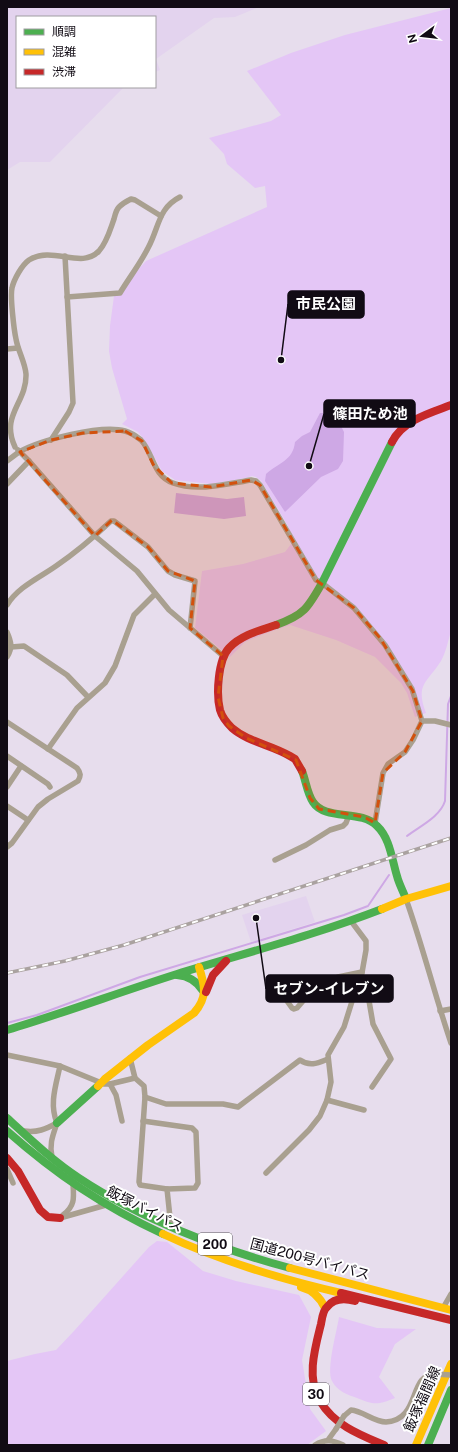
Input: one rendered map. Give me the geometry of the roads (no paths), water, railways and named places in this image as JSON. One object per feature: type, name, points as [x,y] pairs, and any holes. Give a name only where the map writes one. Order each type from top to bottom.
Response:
[{"type":"main road","points":[[406,899],[399,884],[386,840],[381,830],[375,823],[364,817],[336,814],[319,808],[310,798],[301,770],[296,760],[285,753],[246,738],[229,726],[219,709],[218,697],[223,656],[230,645],[296,616],[309,605],[322,583],[394,438],[400,430],[413,420],[451,405]]},
{"type":"main road","points":[[7,1030],[199,967],[351,921],[406,899],[451,886]]},
{"type":"main road","points":[[58,1123],[98,1086],[107,1082],[130,1058],[194,1013],[200,1007],[215,970],[229,959]]},
{"type":"main road","points":[[199,967],[205,988],[205,995]]},
{"type":"main road","points":[[175,975],[196,980],[205,995]]},
{"type":"main road","name":"国道200号バイパス","points":[[7,1118],[52,1159],[79,1178],[110,1197],[171,1226],[233,1251],[288,1268],[447,1309]]},
{"type":"main road","name":"飯塚バイパス","points":[[7,1131],[26,1149],[73,1184],[106,1205],[162,1234],[232,1263],[286,1279],[451,1320]]},
{"type":"main road","points":[[7,1158],[18,1171],[40,1210],[48,1217],[60,1218]]},
{"type":"main road","points":[[253,1269],[258,1275],[316,1292],[325,1308],[336,1300],[346,1298],[381,1307],[408,1309]]},
{"type":"main road","name":"30","points":[[325,1308],[312,1367],[312,1381],[316,1395],[332,1417],[343,1426],[384,1445]]},
{"type":"main road","name":"飯塚福間線","points":[[416,1445],[451,1364]]},
{"type":"main road","name":"飯塚福間線","points":[[428,1445],[451,1390]]},
{"type":"street","points":[[67,297],[120,293],[148,248],[161,216],[170,203],[180,197]]},
{"type":"street","points":[[15,447],[10,437],[11,421],[24,387],[26,375],[16,339],[12,288],[18,274],[28,260],[36,256],[46,254],[82,259],[90,257],[98,252],[106,241],[118,208],[131,199],[161,216]]},
{"type":"street","points":[[51,440],[73,403],[65,256]]},
{"type":"street","points":[[7,349],[18,348]]},
{"type":"street","points":[[7,461],[20,452],[51,440],[83,432],[124,430],[134,434],[142,441],[154,466],[160,474],[172,483],[211,487],[251,480],[256,481],[260,485],[316,580],[354,608],[385,645],[412,689],[422,721],[413,740],[405,752],[388,764],[383,773],[375,823]]},
{"type":"street","points":[[7,439],[29,460],[95,536],[137,571],[169,610],[223,656]]},
{"type":"street","points":[[7,484],[29,460]]},
{"type":"street","points":[[7,605],[24,587],[56,566],[95,536],[111,521],[114,521],[148,547],[168,571],[175,575],[195,581],[190,628]]},
{"type":"street","points":[[48,749],[77,708],[106,683],[134,615],[155,594]]},
{"type":"street","points":[[7,632],[11,643],[11,652],[7,657]]},
{"type":"street","points":[[11,647],[24,646],[67,675],[88,698]]},
{"type":"street","points":[[422,721],[434,721],[451,725]]},
{"type":"street","points":[[7,722],[77,768],[80,772],[78,781],[48,798],[38,807],[7,847]]},
{"type":"street","points":[[7,756],[48,784],[50,787]]},
{"type":"street","points":[[7,787],[21,766]]},
{"type":"street","points":[[7,806],[28,820]]},
{"type":"street","points":[[275,860],[306,845],[330,830],[343,826],[349,815]]},
{"type":"street","points":[[406,899],[418,933],[440,1011],[451,1043]]},
{"type":"street","points":[[266,1173],[309,1130],[320,1116],[327,1100],[331,1082],[328,1055],[344,1027],[354,995],[360,984],[366,950],[366,942],[351,921]]},
{"type":"street","points":[[287,1001],[292,1008],[297,1008],[315,987],[338,977],[362,972]]},
{"type":"street","points":[[360,984],[368,995],[373,1024],[391,1059],[372,1087]]},
{"type":"street","points":[[440,1011],[451,1009]]},
{"type":"street","points":[[7,1055],[60,1066],[104,1084],[107,1082],[135,1078]]},
{"type":"street","points":[[130,1058],[135,1078],[144,1086],[145,1097],[143,1121],[139,1182],[140,1185],[167,1189],[195,1188],[198,1183],[196,1132],[192,1128],[143,1121]]},
{"type":"street","points":[[145,1097],[166,1104],[223,1104],[238,1107],[300,1060],[312,1065],[328,1059]]},
{"type":"street","points":[[52,1159],[51,1140],[58,1123],[52,1107],[60,1066]]},
{"type":"street","points":[[107,1082],[116,1095],[122,1121]]},
{"type":"street","points":[[327,1100],[364,1110]]},
{"type":"street","points":[[20,1131],[41,1131],[58,1123]]},
{"type":"street","points":[[7,1169],[13,1182]]},
{"type":"street","points":[[60,1218],[69,1211],[73,1204],[73,1184]]},
{"type":"street","points":[[167,1189],[171,1226]]},
{"type":"street","points":[[60,1218],[106,1205]]},
{"type":"street","points":[[447,1309],[451,1294]]},
{"type":"street","points":[[319,1444],[328,1440],[344,1416],[351,1410],[358,1410],[385,1422],[397,1419],[408,1410],[423,1377],[429,1374],[451,1376]]},
{"type":"street","points":[[328,1440],[344,1445]]},
{"type":"waterway","points":[[407,836],[439,812],[445,801],[448,704],[451,696]]},
{"type":"waterway","points":[[7,1023],[37,1015],[140,977],[344,915],[368,906],[389,875]]},
{"type":"railway","points":[[7,973],[65,961],[124,945],[451,838]]},
{"type":"place","name":"市民公園","points":[[281,360]]},
{"type":"place","name":"篠田ため池","points":[[309,466]]},
{"type":"place","name":"セブン-イレブン","points":[[256,918]]}]
